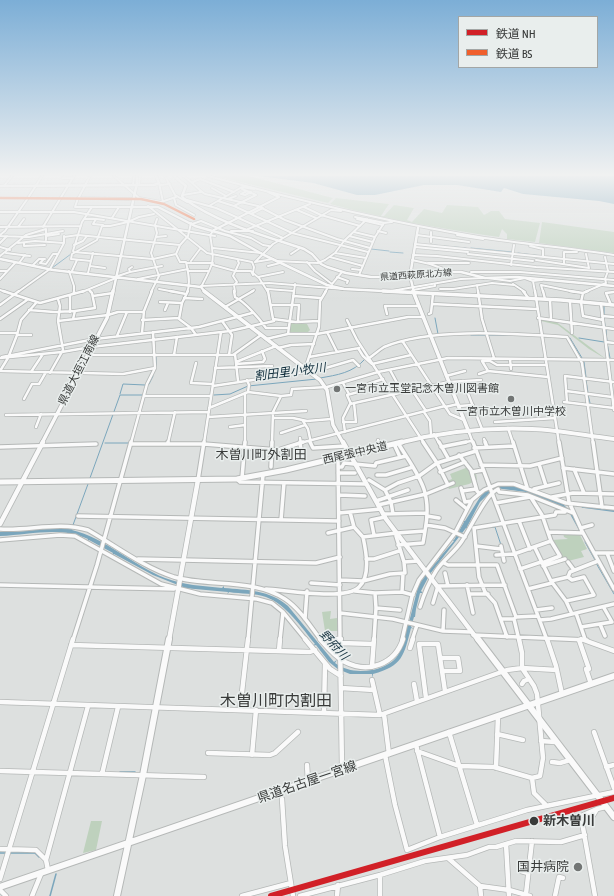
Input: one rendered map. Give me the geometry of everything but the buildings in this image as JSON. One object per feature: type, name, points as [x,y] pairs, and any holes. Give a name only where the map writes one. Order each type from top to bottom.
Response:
[{"type":"main road","name":"西尾張中央道","points":[[0,482],[198,480],[240,478],[263,475],[432,434],[482,429],[507,428],[558,431],[614,439]]},
{"type":"street","points":[[0,235],[14,218]]},
{"type":"street","points":[[0,256],[10,250],[30,233],[43,228],[49,218]]},
{"type":"street","points":[[97,237],[101,224],[107,218]]},
{"type":"street","points":[[112,218],[215,236]]},
{"type":"street","name":"県道大垣江南線","points":[[0,524],[108,315],[130,218]]},
{"type":"street","points":[[91,261],[71,258],[72,254],[97,240],[102,226],[110,226],[129,221],[135,218]]},
{"type":"street","points":[[161,218],[207,253],[227,259]]},
{"type":"street","points":[[179,218],[191,224],[230,236],[280,263],[344,290]]},
{"type":"street","name":"県道西萩原北方線","points":[[216,218],[246,229],[282,239],[311,253],[319,262],[342,272],[359,275],[383,278],[449,272],[471,273],[486,278],[525,278],[614,286]]},
{"type":"street","points":[[210,235],[214,230],[237,218],[282,239]]},
{"type":"street","points":[[259,218],[292,233],[368,252]]},
{"type":"street","points":[[225,231],[241,232],[278,218]]},
{"type":"street","points":[[282,218],[344,241],[370,248]]},
{"type":"street","points":[[253,262],[269,246],[316,218]]},
{"type":"street","points":[[331,218],[360,226]]},
{"type":"street","points":[[360,218],[366,220]]},
{"type":"street","points":[[379,218],[434,229]]},
{"type":"street","points":[[18,227],[24,219]]},
{"type":"street","points":[[75,252],[73,251],[74,245],[84,219],[104,220]]},
{"type":"street","points":[[358,219],[384,224],[404,223],[418,228],[444,230],[543,248],[541,261]]},
{"type":"street","points":[[96,220],[93,224],[109,226],[129,221]]},
{"type":"street","points":[[142,333],[142,320],[144,312],[158,275],[151,253],[156,237],[157,231],[155,225],[157,220]]},
{"type":"street","points":[[187,238],[200,249],[213,256],[253,262],[274,260],[319,262],[335,253],[344,241],[366,220]]},
{"type":"street","points":[[191,224],[199,221],[269,246]]},
{"type":"street","points":[[176,254],[180,245],[187,238],[191,224]]},
{"type":"street","points":[[359,275],[375,237],[384,224]]},
{"type":"street","points":[[0,227],[43,228],[81,226]]},
{"type":"street","points":[[24,243],[24,246],[44,246],[46,241],[46,229],[43,228]]},
{"type":"street","points":[[418,228],[410,276],[413,290],[496,502],[514,554],[547,638],[557,670],[562,694]]},
{"type":"street","points":[[444,230],[470,238],[499,240]]},
{"type":"street","points":[[45,235],[63,231]]},
{"type":"street","points":[[378,231],[386,233]]},
{"type":"street","points":[[354,232],[375,237]]},
{"type":"street","points":[[431,232],[431,242]]},
{"type":"street","points":[[0,235],[24,237],[59,234]]},
{"type":"street","points":[[0,303],[4,302],[50,269],[64,243],[64,236],[78,235],[180,245]]},
{"type":"street","points":[[201,286],[213,264],[213,248],[210,235]]},
{"type":"street","points":[[417,235],[469,242]]},
{"type":"street","points":[[0,243],[7,236]]},
{"type":"street","points":[[74,245],[83,241],[87,236]]},
{"type":"street","points":[[156,237],[166,236]]},
{"type":"street","points":[[349,236],[373,242]]},
{"type":"street","points":[[470,238],[468,260],[471,273],[520,272],[569,278],[614,280]]},
{"type":"street","points":[[34,245],[35,241]]},
{"type":"street","points":[[18,243],[46,241],[64,243]]},
{"type":"street","points":[[511,242],[613,255]]},
{"type":"street","points":[[511,265],[514,245]]},
{"type":"street","points":[[415,246],[468,248],[614,264]]},
{"type":"street","points":[[415,246],[512,259],[541,261],[589,269]]},
{"type":"street","points":[[0,247],[10,250]]},
{"type":"street","points":[[213,248],[262,253]]},
{"type":"street","points":[[292,254],[300,248]]},
{"type":"street","points":[[191,261],[200,249]]},
{"type":"street","points":[[75,252],[153,259],[176,254]]},
{"type":"street","points":[[563,268],[564,252],[613,255]]},
{"type":"street","points":[[5,253],[30,256]]},
{"type":"street","points":[[88,273],[93,253]]},
{"type":"street","points":[[335,253],[366,258]]},
{"type":"street","points":[[44,259],[40,263],[46,264],[52,254],[58,254]]},
{"type":"street","points":[[176,254],[180,262],[213,264],[235,271],[251,271],[264,284],[269,295],[270,317],[274,321]]},
{"type":"street","points":[[586,254],[589,269]]},
{"type":"street","points":[[413,255],[437,256],[511,265],[589,269],[614,272]]},
{"type":"street","points":[[19,263],[25,256]]},
{"type":"street","points":[[437,256],[439,267]]},
{"type":"street","points":[[330,257],[363,266]]},
{"type":"street","points":[[545,299],[541,285],[556,286],[573,293],[583,293],[606,283],[605,279],[608,271],[606,257]]},
{"type":"street","points":[[33,265],[39,258],[49,259]]},
{"type":"street","points":[[0,260],[50,269],[201,286],[264,284],[390,292],[432,288],[436,286],[435,284],[461,279],[486,278],[510,281],[525,278],[533,281],[542,280]]},
{"type":"street","points":[[70,312],[71,295],[74,293],[74,286],[70,271],[77,260]]},
{"type":"street","points":[[412,260],[428,263],[449,272]]},
{"type":"street","points":[[238,261],[239,263],[234,276],[237,282],[234,285],[235,297],[241,300],[252,313],[258,317],[266,328],[289,328]]},
{"type":"street","points":[[541,261],[550,268]]},
{"type":"street","points":[[0,280],[15,262]]},
{"type":"street","points":[[253,262],[253,273],[264,284],[270,293],[273,318],[290,322]]},
{"type":"street","points":[[307,262],[331,285]]},
{"type":"street","points":[[179,318],[182,303],[189,288],[186,263]]},
{"type":"street","points":[[268,266],[280,263]]},
{"type":"street","points":[[428,263],[469,263]]},
{"type":"street","points":[[90,266],[105,268]]},
{"type":"street","points":[[0,290],[36,303],[58,299],[89,290],[130,272],[162,266]]},
{"type":"street","points":[[130,272],[129,269],[132,267]]},
{"type":"street","points":[[352,269],[361,270]]},
{"type":"street","points":[[138,279],[188,270],[209,271]]},
{"type":"street","points":[[0,271],[8,271]]},
{"type":"street","points":[[258,277],[283,272]]},
{"type":"street","points":[[331,285],[342,272]]},
{"type":"street","points":[[264,284],[267,280],[265,276]]},
{"type":"street","points":[[337,277],[348,281],[347,283]]},
{"type":"street","points":[[510,281],[525,292],[528,298]]},
{"type":"street","points":[[533,281],[536,309],[558,431],[569,503],[569,513]]},
{"type":"street","points":[[440,289],[470,287],[477,284],[502,282],[514,285]]},
{"type":"street","points":[[477,284],[480,306],[494,358]]},
{"type":"street","points":[[283,290],[284,285]]},
{"type":"street","points":[[288,334],[294,285]]},
{"type":"street","points":[[201,286],[225,307],[310,372],[327,387],[331,419],[355,464],[368,482],[384,516],[614,817]]},
{"type":"street","points":[[311,297],[313,288]]},
{"type":"street","points":[[267,289],[294,291]]},
{"type":"street","points":[[305,369],[317,334],[321,298],[327,289]]},
{"type":"street","points":[[29,310],[70,312],[95,308],[93,296],[89,290]]},
{"type":"street","points":[[159,290],[186,294]]},
{"type":"street","points":[[225,307],[241,300],[254,290]]},
{"type":"street","points":[[413,290],[433,294],[545,299],[613,305]]},
{"type":"street","points":[[613,305],[606,293],[614,292]]},
{"type":"street","points":[[93,296],[113,293]]},
{"type":"street","points":[[583,293],[581,302],[583,316],[603,320]]},
{"type":"street","points":[[429,314],[431,312],[433,294]]},
{"type":"street","points":[[293,296],[321,298]]},
{"type":"street","points":[[184,298],[202,299]]},
{"type":"street","points":[[50,372],[62,352],[58,321],[60,306],[58,299]]},
{"type":"street","points":[[0,320],[27,300]]},
{"type":"street","points":[[550,300],[551,320]]},
{"type":"street","points":[[160,302],[182,303]]},
{"type":"street","points":[[570,302],[572,333]]},
{"type":"street","points":[[36,303],[20,320],[17,334],[0,372],[123,374],[155,368]]},
{"type":"street","points":[[165,310],[168,303]]},
{"type":"street","points":[[432,304],[536,309]]},
{"type":"street","points":[[601,304],[607,360],[610,382],[612,398],[614,409],[566,402],[566,377],[610,382],[614,382]]},
{"type":"street","points":[[271,305],[299,305],[298,321]]},
{"type":"street","points":[[387,314],[385,306],[419,306]]},
{"type":"street","points":[[73,320],[74,311]]},
{"type":"street","points":[[58,321],[108,315],[118,312],[144,312]]},
{"type":"street","points":[[117,336],[127,312]]},
{"type":"street","points":[[0,357],[95,339],[191,328],[222,322],[252,313]]},
{"type":"street","points":[[291,313],[298,313]]},
{"type":"street","points":[[602,316],[614,318]]},
{"type":"street","points":[[266,339],[288,334],[317,334],[408,317],[424,317]]},
{"type":"street","points":[[142,320],[179,318],[191,328],[196,335]]},
{"type":"street","points":[[538,318],[614,329]]},
{"type":"street","points":[[347,320],[363,356],[372,364]]},
{"type":"street","points":[[8,356],[62,352],[91,347],[230,331],[274,321],[298,321],[312,323],[319,321]]},
{"type":"street","points":[[222,322],[232,335],[229,355]]},
{"type":"street","points":[[0,879],[52,704],[101,551],[132,444],[147,384],[155,368],[153,332]]},
{"type":"street","points":[[117,896],[168,648],[177,589],[182,579],[221,332]]},
{"type":"street","points":[[326,332],[338,352]]},
{"type":"street","points":[[0,333],[31,335]]},
{"type":"street","points":[[87,355],[229,355],[235,354],[261,335]]},
{"type":"street","points":[[369,358],[386,346],[431,336],[487,335],[567,337],[581,359],[602,507]]},
{"type":"street","points":[[174,355],[177,337]]},
{"type":"street","points":[[404,342],[450,414],[464,420]]},
{"type":"street","points":[[606,342],[614,343]]},
{"type":"street","points":[[236,363],[262,351],[277,347],[314,344]]},
{"type":"street","points":[[310,357],[360,348]]},
{"type":"street","points":[[360,348],[369,358],[419,438],[437,463],[440,472],[448,485]]},
{"type":"street","points":[[236,363],[263,362],[265,359],[262,351]]},
{"type":"street","points":[[31,372],[43,354]]},
{"type":"street","points":[[235,354],[238,381]]},
{"type":"street","points":[[372,364],[411,355]]},
{"type":"street","points":[[196,362],[191,383],[213,385],[310,372],[363,356]]},
{"type":"street","points":[[510,358],[511,369]]},
{"type":"street","points":[[209,408],[247,392],[291,396],[292,389],[327,387],[378,372],[440,359],[510,358],[614,360]]},
{"type":"street","points":[[353,360],[359,366]]},
{"type":"street","points":[[488,371],[482,361],[490,361],[497,365],[546,365]]},
{"type":"street","points":[[215,368],[272,366]]},
{"type":"street","points":[[390,370],[402,392]]},
{"type":"street","points":[[446,376],[465,371]]},
{"type":"street","points":[[479,374],[488,371],[548,376]]},
{"type":"street","points":[[24,399],[32,384],[38,384],[46,372]]},
{"type":"street","points":[[349,394],[362,391],[365,386],[370,383],[383,379]]},
{"type":"street","points":[[247,380],[249,385],[244,415],[245,448],[240,482],[338,484],[368,482],[385,490],[389,496],[393,514]]},
{"type":"street","points":[[345,432],[343,418],[350,404],[449,382],[481,380]]},
{"type":"street","points":[[463,381],[482,429]]},
{"type":"street","points":[[343,383],[349,394],[347,395],[353,404],[356,422],[343,422]]},
{"type":"street","points":[[412,390],[430,421],[432,434],[448,458]]},
{"type":"street","points":[[566,391],[612,398]]},
{"type":"street","points":[[144,396],[211,396]]},
{"type":"street","points":[[271,467],[273,412],[281,396]]},
{"type":"street","points":[[132,444],[204,444],[278,450],[309,440],[446,407],[473,405]]},
{"type":"street","points":[[208,417],[306,411]]},
{"type":"street","points":[[168,444],[175,412]]},
{"type":"street","points":[[6,414],[209,412]]},
{"type":"street","points":[[36,427],[41,414]]},
{"type":"street","points":[[273,418],[293,418],[303,421],[331,419]]},
{"type":"street","points":[[495,422],[555,418]]},
{"type":"street","points":[[303,421],[309,433],[309,440],[314,448],[346,446]]},
{"type":"street","points":[[504,421],[514,446],[527,487]]},
{"type":"street","points":[[230,427],[245,425]]},
{"type":"street","points":[[281,433],[306,425]]},
{"type":"street","points":[[300,438],[302,442],[302,458]]},
{"type":"street","points":[[484,439],[487,447]]},
{"type":"street","points":[[377,448],[378,440]]},
{"type":"street","points":[[442,447],[471,441]]},
{"type":"street","points":[[396,443],[419,476],[426,494],[427,515],[423,544],[405,543],[398,545]]},
{"type":"street","points":[[396,443],[400,457]]},
{"type":"street","points":[[0,447],[40,447],[96,444]]},
{"type":"street","points":[[385,490],[398,483],[419,476],[437,463],[448,458],[475,449],[514,446]]},
{"type":"street","points":[[458,455],[472,472],[476,489],[480,493]]},
{"type":"street","points":[[338,467],[342,467],[344,463],[375,466],[376,463],[406,456]]},
{"type":"street","points":[[338,457],[342,661],[342,770]]},
{"type":"street","points":[[481,465],[520,466],[539,464],[562,458]]},
{"type":"street","points":[[440,472],[464,462]]},
{"type":"street","points":[[539,464],[546,486]]},
{"type":"street","points":[[378,475],[386,475],[413,467]]},
{"type":"street","points":[[563,468],[614,474]]},
{"type":"street","points":[[574,469],[584,493]]},
{"type":"street","points":[[472,472],[483,470]]},
{"type":"street","points":[[338,473],[355,473]]},
{"type":"street","points":[[240,710],[263,475]]},
{"type":"street","points":[[281,520],[284,483]]},
{"type":"street","points":[[339,513],[379,507],[391,502],[426,494],[453,483]]},
{"type":"street","points":[[420,607],[435,572],[473,528],[482,506],[491,490],[504,483],[534,489],[560,501],[614,508]]},
{"type":"street","points":[[534,489],[559,483]]},
{"type":"street","points":[[471,502],[464,502],[461,489],[476,489]]},
{"type":"street","points":[[264,589],[283,597],[292,604],[321,639],[342,661],[355,666],[372,666],[392,658],[398,652],[413,595],[424,570],[456,532],[471,502],[480,493],[498,489],[500,492],[515,492],[530,496],[555,505],[569,513],[594,554],[596,562],[614,589]]},
{"type":"street","points":[[376,500],[408,490]]},
{"type":"street","points":[[552,497],[561,493],[600,492],[614,494]]},
{"type":"street","points":[[339,496],[365,496]]},
{"type":"street","points":[[496,502],[530,496]]},
{"type":"street","points":[[530,496],[543,518],[551,542],[560,556],[542,564]]},
{"type":"street","points":[[456,500],[467,509]]},
{"type":"street","points":[[350,512],[354,527],[363,537],[366,559],[363,581],[355,591]]},
{"type":"street","points":[[473,528],[543,518],[555,515],[556,512],[569,513]]},
{"type":"street","points":[[374,535],[371,520],[384,516],[393,514],[427,515],[440,518]]},
{"type":"street","points":[[78,516],[339,521]]},
{"type":"street","points":[[519,521],[530,549]]},
{"type":"street","points":[[0,529],[15,530],[60,525],[73,526],[88,530],[168,575],[182,579],[264,589],[340,594],[355,591],[375,593],[402,592],[413,595]]},
{"type":"street","points":[[426,525],[456,532],[465,537]]},
{"type":"street","points":[[548,532],[581,532],[592,526]]},
{"type":"street","points":[[328,533],[354,527]]},
{"type":"street","points":[[473,528],[479,577],[482,585],[495,603],[507,636]]},
{"type":"street","points":[[363,537],[425,531]]},
{"type":"street","points":[[397,533],[396,536],[399,550],[405,568],[402,592]]},
{"type":"street","points":[[0,540],[68,535],[80,539],[160,584],[177,589],[206,594],[252,598],[272,603],[283,612],[330,669],[341,676]]},
{"type":"street","points":[[496,555],[514,554],[551,542]]},
{"type":"street","points":[[476,546],[501,547],[504,561]]},
{"type":"street","points":[[535,548],[552,582],[574,614],[585,639]]},
{"type":"street","points":[[366,559],[374,559],[399,550]]},
{"type":"street","points":[[594,554],[614,554]]},
{"type":"street","points":[[607,554],[614,571]]},
{"type":"street","points":[[138,559],[316,563],[340,558]]},
{"type":"street","points":[[520,569],[565,559]]},
{"type":"street","points":[[404,562],[418,561]]},
{"type":"street","points":[[568,562],[574,570]]},
{"type":"street","points":[[568,577],[570,572],[596,562]]},
{"type":"street","points":[[417,748],[460,766],[496,768],[532,778],[540,776],[543,758],[536,690],[522,668],[522,653],[515,618],[497,565],[448,565],[444,563]]},
{"type":"street","points":[[445,573],[448,586]]},
{"type":"street","points":[[340,580],[363,581],[390,574],[404,574]]},
{"type":"street","points":[[528,589],[568,577],[572,580],[584,577],[594,595],[566,601]]},
{"type":"street","points":[[311,583],[340,585]]},
{"type":"street","points":[[0,585],[177,589]]},
{"type":"street","points":[[467,585],[474,613]]},
{"type":"street","points":[[438,586],[505,585]]},
{"type":"street","points":[[433,603],[438,586]]},
{"type":"street","points":[[283,597],[286,590]]},
{"type":"street","points":[[306,591],[306,620]]},
{"type":"street","points":[[372,666],[376,608],[375,593]]},
{"type":"street","points":[[469,594],[488,594]]},
{"type":"street","points":[[502,619],[551,619],[604,608],[614,604]]},
{"type":"street","points":[[376,608],[400,610]]},
{"type":"street","points":[[536,610],[552,608]]},
{"type":"street","points":[[581,627],[612,622],[604,608]]},
{"type":"street","points":[[443,631],[444,610]]},
{"type":"street","points":[[279,651],[283,612]]},
{"type":"street","points":[[340,613],[405,622],[443,631],[518,637],[585,639],[603,648],[614,651]]},
{"type":"street","points":[[600,624],[604,636]]},
{"type":"street","points":[[410,648],[417,625]]},
{"type":"street","points":[[321,639],[373,644]]},
{"type":"street","points":[[579,640],[589,669],[586,669],[591,684]]},
{"type":"street","points":[[426,698],[419,644],[438,644],[445,691]]},
{"type":"street","points":[[71,645],[310,652],[315,650]]},
{"type":"street","points":[[440,658],[458,658],[460,671],[443,671]]},
{"type":"street","points":[[324,713],[325,663]]},
{"type":"street","points":[[0,702],[118,707],[382,714],[502,671],[522,668],[557,670]]},
{"type":"street","name":"県道名古屋一宮線","points":[[0,887],[387,754],[417,748],[449,732],[614,676]]},
{"type":"street","points":[[522,684],[524,681],[529,679]]},
{"type":"street","points":[[372,680],[382,714],[395,805],[408,850],[440,837],[546,805],[614,792]]},
{"type":"street","points":[[414,684],[417,702]]},
{"type":"street","points":[[341,688],[374,690]]},
{"type":"street","points":[[32,896],[45,871],[46,860],[88,706]]},
{"type":"street","points":[[102,774],[118,707]]},
{"type":"street","points":[[252,755],[256,710]]},
{"type":"street","points":[[496,768],[498,715]]},
{"type":"street","points":[[208,753],[264,756],[275,753],[298,732]]},
{"type":"street","points":[[449,732],[477,825]]},
{"type":"street","points":[[594,732],[614,788]]},
{"type":"street","points":[[498,734],[523,740]]},
{"type":"street","points":[[541,741],[556,742]]},
{"type":"street","points":[[417,748],[440,837]]},
{"type":"street","points":[[552,762],[560,763],[570,760]]},
{"type":"street","points":[[307,765],[308,781]]},
{"type":"street","points":[[606,766],[614,765]]},
{"type":"street","points":[[0,771],[204,777]]},
{"type":"street","points":[[532,778],[534,793],[546,805]]},
{"type":"street","points":[[282,799],[285,846],[293,896]]},
{"type":"street","points":[[595,896],[582,822],[597,809],[606,807]]},
{"type":"street","points":[[300,896],[318,893],[338,885],[380,875],[425,861],[467,855],[490,847],[496,847],[516,841],[561,842],[585,835]]},
{"type":"street","points":[[448,858],[480,886],[509,893],[528,895],[528,873],[532,841]]},
{"type":"street","points":[[506,844],[509,893]]},
{"type":"street","points":[[0,849],[36,850],[46,860]]},
{"type":"street","points":[[521,871],[528,873]]},
{"type":"street","points":[[380,875],[380,896]]},
{"type":"street","points":[[555,896],[559,877],[564,878]]},
{"type":"street","points":[[242,896],[291,883]]},
{"type":"street","points":[[337,896],[338,885]]},
{"type":"street","points":[[480,886],[481,896]]},
{"type":"street","points":[[0,890],[6,896]]},
{"type":"green space","points":[[390,218],[408,218],[407,220],[412,222],[416,218],[504,218],[540,223],[535,242],[507,239],[507,234],[502,229],[499,237],[456,231]]},
{"type":"green space","points":[[542,222],[614,232],[614,253],[539,243]]},
{"type":"green space","points":[[540,319],[555,321],[606,359],[589,349],[558,325],[541,321]]},
{"type":"green space","points":[[290,323],[307,324],[310,330],[306,334],[288,334]]},
{"type":"green space","points":[[471,466],[476,473],[477,480],[469,484],[449,489],[446,484],[447,481],[452,479],[450,474]]},
{"type":"green space","points":[[563,533],[579,533],[587,549],[581,551],[584,557],[544,567],[542,563],[559,556],[551,540],[568,539],[564,537]]},
{"type":"green space","points":[[331,611],[330,619],[337,618],[338,631],[325,631],[322,612]]},
{"type":"green space","points":[[91,821],[102,821],[96,850],[83,853]]},
{"type":"water","points":[[498,485],[521,487],[552,499],[584,505],[584,507],[564,505],[571,512],[586,543],[570,514],[560,506],[526,492],[495,488],[480,502],[467,527],[469,529],[466,528],[430,574],[421,591],[423,593],[420,593],[415,617],[411,627],[414,629],[411,628],[401,658],[391,667],[373,674],[373,678],[372,674],[350,674],[340,670],[337,673],[339,670],[329,662],[316,645],[312,646],[315,644],[293,617],[281,605],[266,597],[229,592],[227,595],[228,592],[184,588],[182,590],[183,587],[153,575],[114,554],[112,556],[113,553],[89,540],[87,542],[88,539],[77,535],[45,532],[0,536],[0,532],[70,529],[73,524],[75,525],[72,530],[96,539],[153,573],[165,578],[193,585],[222,588],[224,586],[224,588],[258,592],[274,597],[288,606],[334,662],[337,660],[335,663],[343,668],[352,670],[372,670],[371,667],[373,670],[389,664],[398,655],[405,636],[407,627],[405,626],[408,626],[417,586],[439,559],[437,556],[439,558],[454,541],[451,539],[454,540],[464,522],[463,521],[465,521],[485,490]]},
{"type":"waterway","points":[[417,240],[418,236]]},
{"type":"waterway","points":[[433,245],[466,248]]},
{"type":"waterway","points":[[471,248],[512,252]]},
{"type":"waterway","points":[[371,249],[389,251]]},
{"type":"waterway","points":[[390,252],[403,253]]},
{"type":"waterway","points":[[518,253],[542,256]]},
{"type":"waterway","points":[[52,268],[71,254]]},
{"type":"waterway","points":[[604,305],[604,315]]},
{"type":"waterway","points":[[435,318],[438,334]]},
{"type":"waterway","points":[[604,318],[605,326]]},
{"type":"waterway","points":[[606,329],[607,342]]},
{"type":"waterway","name":"割田里小牧川","points":[[471,335],[486,335]]},
{"type":"waterway","name":"割田里小牧川","points":[[489,335],[516,335]]},
{"type":"waterway","points":[[570,338],[582,358]]},
{"type":"waterway","points":[[579,338],[604,342]]},
{"type":"waterway","points":[[607,343],[610,358]]},
{"type":"waterway","points":[[156,356],[156,367]]},
{"type":"waterway","name":"割田里小牧川","points":[[320,378],[350,370],[365,359]]},
{"type":"waterway","points":[[584,362],[586,377]]},
{"type":"waterway","points":[[149,384],[153,376]]},
{"type":"waterway","name":"割田里小牧川","points":[[214,395],[230,394],[248,386],[317,379]]},
{"type":"waterway","points":[[586,380],[588,393]]},
{"type":"waterway","points":[[120,394],[123,384],[145,385]]},
{"type":"waterway","name":"割田里小牧川","points":[[90,478],[120,395],[142,395]]},
{"type":"waterway","name":"割田里小牧川","points":[[185,395],[210,395]]},
{"type":"waterway","points":[[588,395],[590,403]]},
{"type":"waterway","points":[[105,443],[129,443]]},
{"type":"waterway","name":"割田里小牧川","points":[[73,525],[88,484]]},
{"type":"waterway","points":[[584,506],[614,510]]},
{"type":"waterway","points":[[483,528],[495,527],[501,545]]},
{"type":"waterway","name":"野府川","points":[[585,542],[595,560]]},
{"type":"waterway","name":"野府川","points":[[596,563],[614,594]]},
{"type":"waterway","points":[[120,772],[135,772]]},
{"type":"waterway","points":[[0,853],[5,853]]},
{"type":"waterway","points":[[10,853],[35,853],[39,857]]},
{"type":"waterway","points":[[50,896],[56,874]]},
{"type":"rail line","name":"NH","points":[[271,896],[614,798]]},
{"type":"place","name":"一宮市立玉堂記念木曽川図書館","points":[[337,389]]},
{"type":"place","name":"一宮市立木曽川中学校","points":[[511,399]]},
{"type":"place","name":"新木曽川","points":[[534,821]]},
{"type":"place","name":"国井病院","points":[[578,867]]},
{"type":"district","name":"木曽川町外割田","points":[[261,455]]},
{"type":"district","name":"木曽川町内割田","points":[[276,701]]}]
